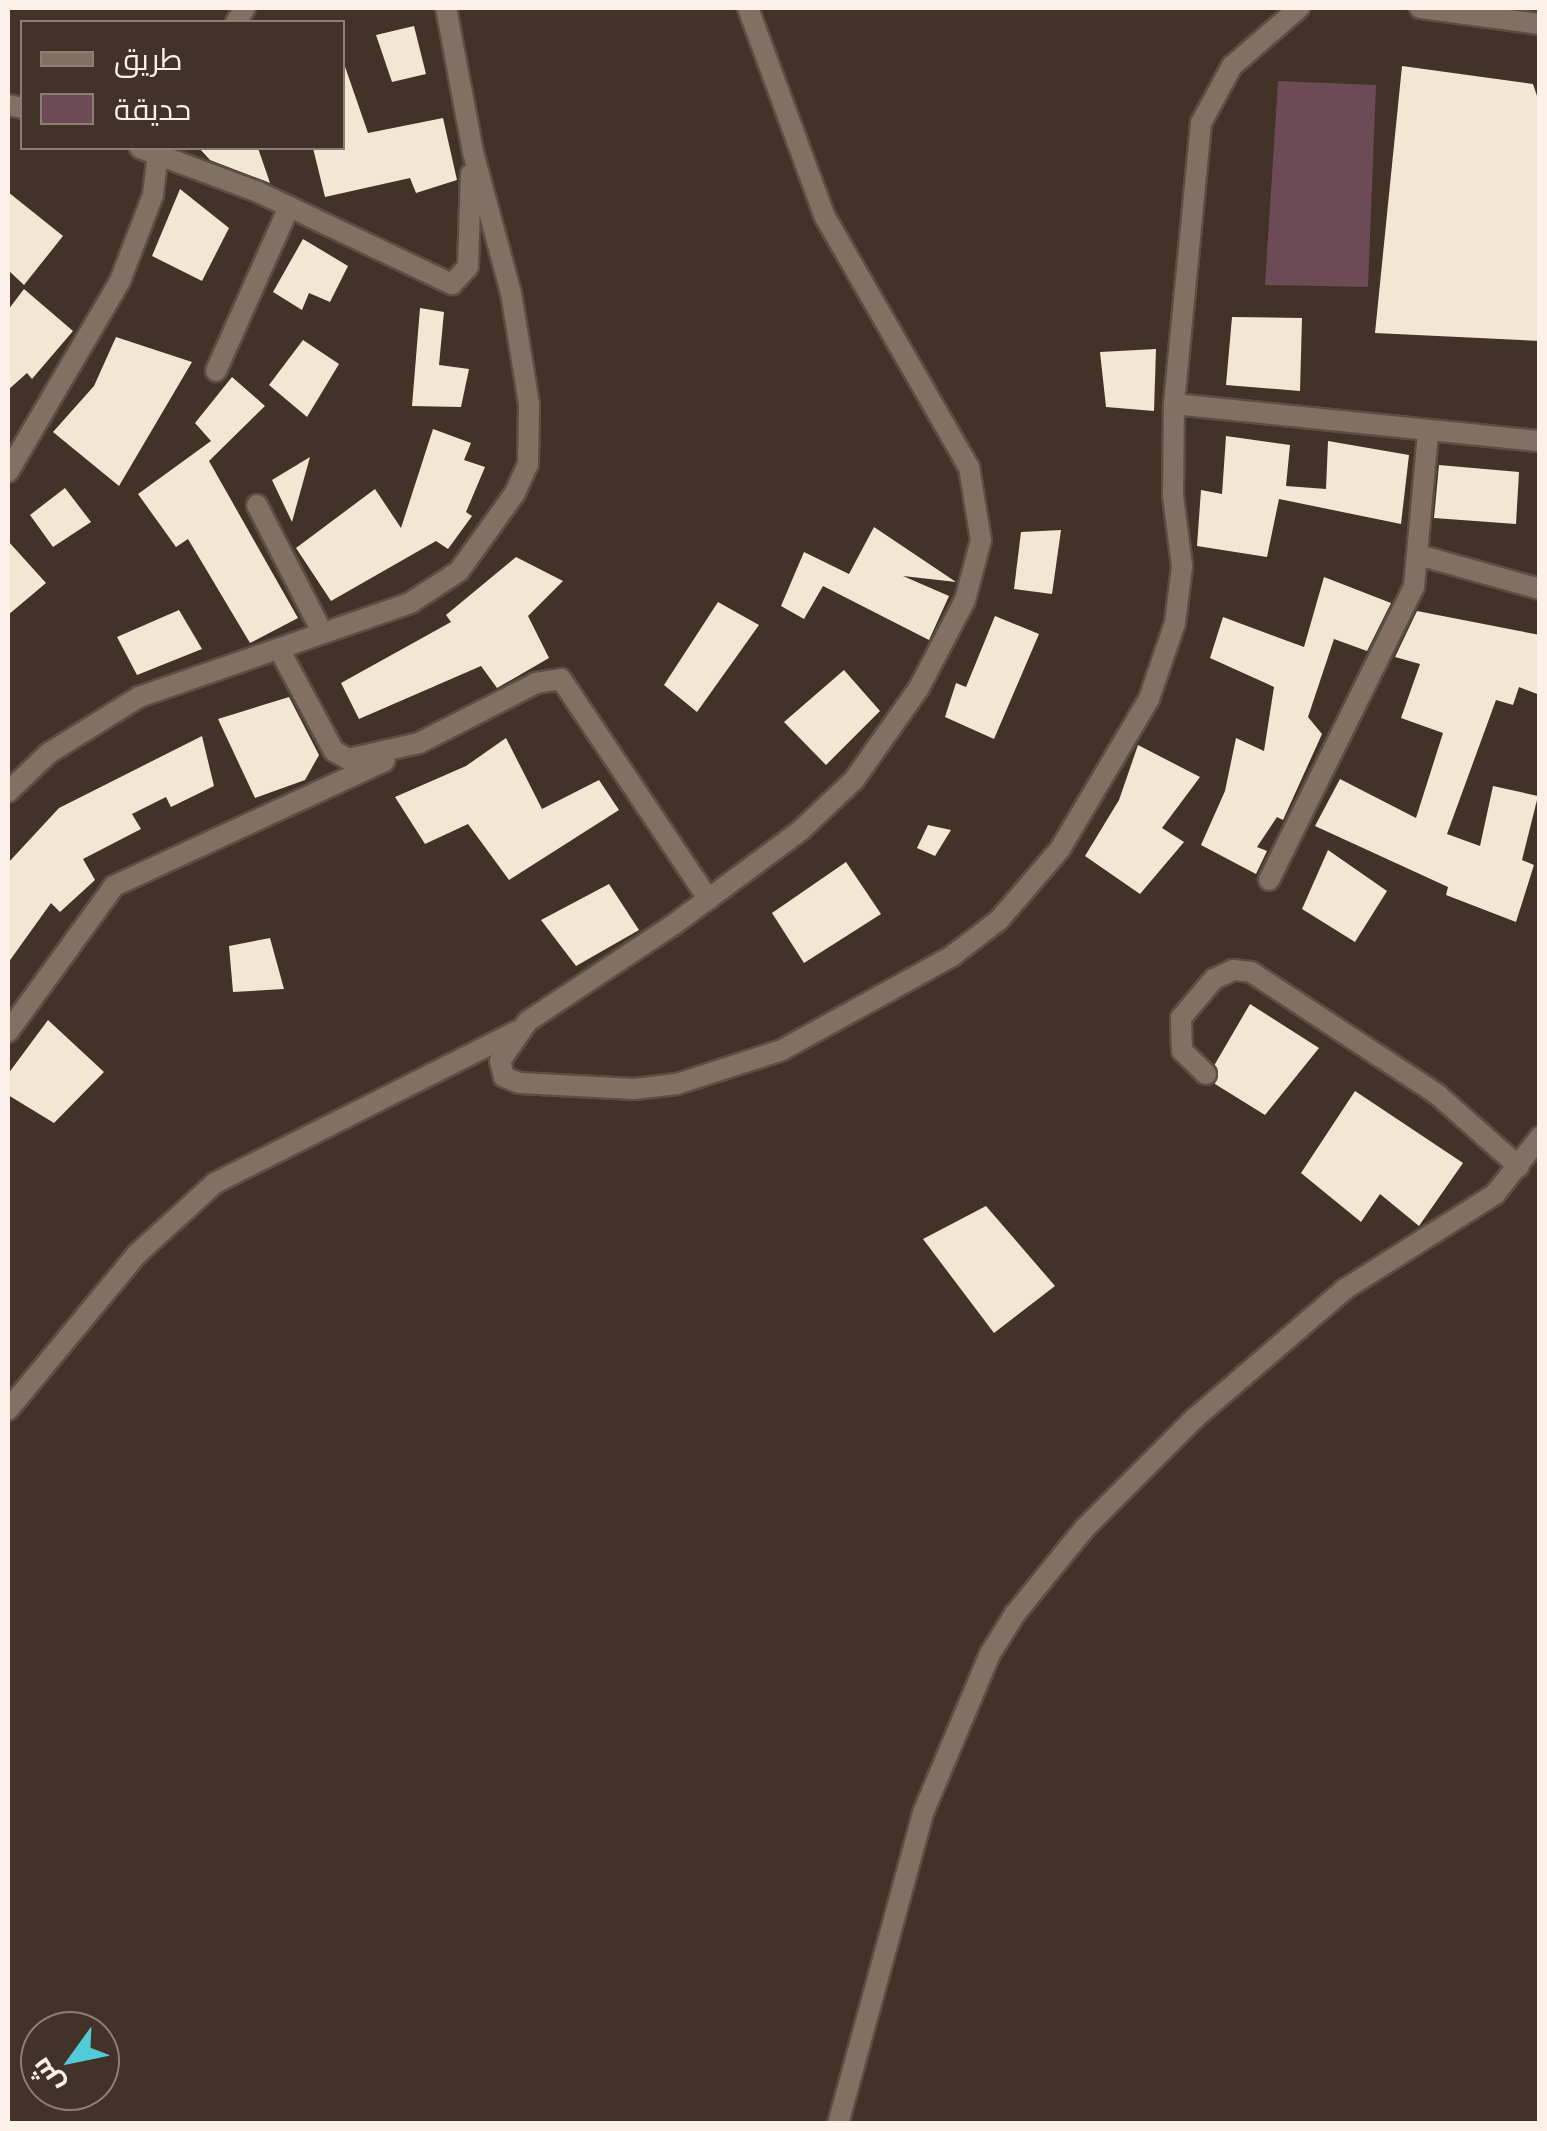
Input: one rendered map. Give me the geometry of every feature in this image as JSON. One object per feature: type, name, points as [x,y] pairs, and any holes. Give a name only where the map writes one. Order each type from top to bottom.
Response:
[{"type":"street","points":[[8,792],[49,753],[112,711],[410,603],[459,571],[484,544],[528,464],[528,404],[511,293],[473,152],[446,8]]},
{"type":"street","points":[[8,1410],[137,1254],[216,1183],[323,1134],[518,1030],[708,899],[800,832],[854,780],[919,688],[965,600],[982,525],[969,467],[825,217],[748,8]]},
{"type":"street","points":[[1420,8],[1539,24]]},
{"type":"street","points":[[518,1030],[500,1061],[506,1079],[634,1089],[696,1082],[842,1020],[999,920],[1060,849],[1119,755],[1164,658],[1182,566],[1173,496],[1174,404],[1200,124],[1232,66],[1292,9]]},
{"type":"street","points":[[8,472],[14,448],[120,280],[153,194],[153,150],[289,207],[452,284],[468,267],[473,152]]},
{"type":"street","points":[[216,371],[289,207]]},
{"type":"street","points":[[1174,404],[1428,432],[1540,440]]},
{"type":"street","points":[[1269,880],[1396,627],[1419,556],[1428,432]]},
{"type":"street","points":[[257,505],[322,632]]},
{"type":"street","points":[[1419,556],[1540,589]]},
{"type":"street","points":[[279,649],[340,757],[364,758],[420,743]]},
{"type":"street","points":[[8,1032],[114,886],[420,743],[536,684],[560,679],[708,899]]},
{"type":"street","points":[[838,2124],[922,1814],[990,1654],[1015,1614],[1084,1529],[1195,1418],[1345,1289],[1484,1202],[1532,1155],[1251,972],[1233,970],[1214,979],[1181,1018],[1182,1051],[1206,1074]]},
{"type":"green space","points":[[1278,81],[1376,85],[1368,287],[1265,285]]},
{"type":"building","points":[[414,26],[426,74],[392,82],[376,35]]},
{"type":"building","points":[[1402,66],[1533,84],[1540,105],[1540,341],[1375,333]]},
{"type":"building","points":[[345,67],[368,133],[443,118],[457,180],[416,193],[410,178],[325,197],[313,150],[345,150]]},
{"type":"building","points":[[201,150],[259,150],[270,183],[210,160]]},
{"type":"building","points":[[180,189],[229,228],[202,281],[152,256]]},
{"type":"building","points":[[8,192],[63,236],[24,285],[8,270]]},
{"type":"building","points":[[303,239],[348,266],[330,302],[309,293],[302,310],[273,292]]},
{"type":"building","points":[[24,289],[73,331],[32,379],[27,373],[8,390],[8,310]]},
{"type":"building","points":[[420,308],[444,312],[439,365],[469,369],[461,407],[412,406]]},
{"type":"building","points":[[1232,317],[1302,318],[1300,391],[1226,385]]},
{"type":"building","points":[[116,337],[192,362],[119,486],[53,432],[94,386]]},
{"type":"building","points":[[303,340],[339,364],[307,417],[269,385]]},
{"type":"building","points":[[1156,349],[1154,411],[1106,407],[1100,352]]},
{"type":"building","points":[[232,377],[265,406],[209,461],[298,618],[250,643],[188,539],[176,547],[138,494],[211,441],[195,423]]},
{"type":"building","points":[[433,429],[471,443],[464,460],[485,467],[466,512],[472,516],[448,549],[436,541],[331,601],[296,548],[375,489],[401,528]]},
{"type":"building","points":[[1226,436],[1290,445],[1286,486],[1326,489],[1328,441],[1409,455],[1401,524],[1279,499],[1267,557],[1197,546],[1201,490],[1222,494]]},
{"type":"building","points":[[310,457],[292,522],[272,480]]},
{"type":"building","points":[[1439,465],[1519,472],[1516,524],[1434,518]]},
{"type":"building","points":[[65,488],[91,522],[53,547],[30,515]]},
{"type":"building","points":[[874,527],[956,582],[903,576],[949,596],[929,640],[823,586],[804,619],[781,606],[804,552],[849,574]]},
{"type":"building","points":[[1061,530],[1052,594],[1014,589],[1021,532]]},
{"type":"building","points":[[8,541],[46,583],[8,615]]},
{"type":"building","points":[[516,557],[563,581],[528,616],[549,658],[497,688],[481,666],[359,719],[341,683],[451,622],[446,615]]},
{"type":"building","points":[[1324,577],[1391,603],[1367,651],[1334,639],[1308,717],[1322,734],[1283,820],[1277,817],[1257,847],[1267,851],[1256,874],[1201,845],[1225,791],[1236,738],[1264,751],[1274,687],[1210,658],[1223,617],[1304,647]]},
{"type":"building","points":[[718,602],[759,625],[697,712],[664,685]]},
{"type":"building","points":[[179,610],[202,649],[137,675],[117,637]]},
{"type":"building","points":[[1417,611],[1540,635],[1540,695],[1519,687],[1513,705],[1496,700],[1447,834],[1480,846],[1493,786],[1538,796],[1522,860],[1534,865],[1516,922],[1446,895],[1448,887],[1315,826],[1340,779],[1416,818],[1443,733],[1401,718],[1420,664],[1395,657]]},
{"type":"building","points":[[995,616],[1039,634],[994,739],[945,717],[956,683],[966,687]]},
{"type":"building","points":[[844,670],[880,711],[826,765],[784,722]]},
{"type":"building","points":[[289,697],[319,755],[305,780],[255,798],[218,719]]},
{"type":"building","points":[[202,736],[214,786],[171,807],[166,797],[132,814],[141,829],[83,859],[95,880],[60,912],[51,903],[8,963],[8,863],[59,808]]},
{"type":"building","points":[[506,738],[542,809],[599,780],[619,810],[509,880],[468,824],[425,844],[395,797],[466,766]]},
{"type":"building","points":[[1138,745],[1200,777],[1162,828],[1184,842],[1140,894],[1085,856],[1119,800]]},
{"type":"building","points":[[928,825],[951,830],[935,856],[917,848]]},
{"type":"building","points":[[1328,850],[1387,891],[1355,942],[1302,909]]},
{"type":"building","points":[[846,862],[881,914],[804,963],[772,913]]},
{"type":"building","points":[[609,884],[639,930],[576,966],[541,920]]},
{"type":"building","points":[[270,938],[284,989],[233,992],[229,946]]},
{"type":"building","points":[[1250,1004],[1319,1048],[1265,1115],[1215,1084],[1215,1064]]},
{"type":"building","points":[[48,1020],[104,1072],[54,1123],[8,1095],[8,1074]]},
{"type":"building","points":[[1355,1091],[1463,1163],[1419,1226],[1380,1194],[1361,1222],[1301,1173]]},
{"type":"building","points":[[986,1206],[1055,1286],[994,1333],[923,1239]]}]
